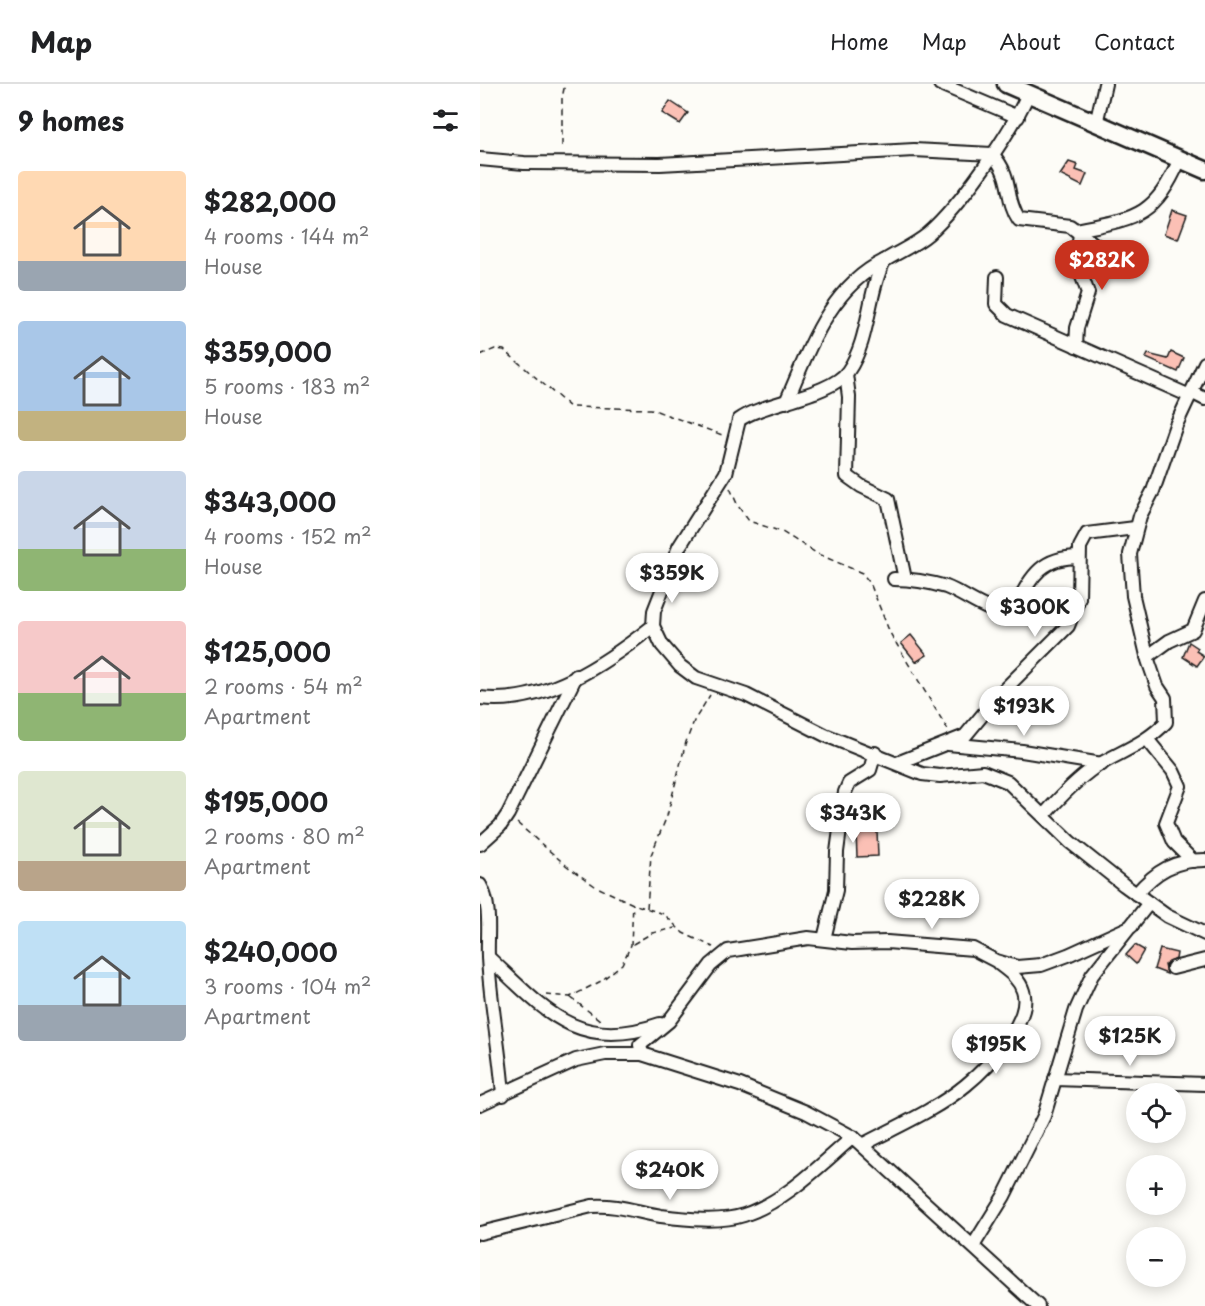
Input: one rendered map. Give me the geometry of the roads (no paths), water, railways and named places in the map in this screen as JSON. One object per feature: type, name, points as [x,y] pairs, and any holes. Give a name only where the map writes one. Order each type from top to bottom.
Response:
[{"type":"main road","points":[[1006,84],[1205,170]]},
{"type":"street","points":[[940,84],[1018,117]]},
{"type":"street","points":[[1096,124],[1105,84]]},
{"type":"street","points":[[786,402],[822,323],[835,303],[854,281],[927,234],[992,154],[1018,117],[1028,94]]},
{"type":"street","points":[[480,159],[524,163],[660,164],[903,151],[992,154]]},
{"type":"street","points":[[992,154],[1006,173],[1013,208],[1019,220],[1031,223],[1058,223],[1078,231],[1114,259]]},
{"type":"street","points":[[1078,231],[1134,218],[1154,205],[1163,194],[1180,159]]},
{"type":"street","points":[[1076,346],[1077,328],[1088,293],[1077,263],[1078,231]]},
{"type":"street","points":[[884,261],[864,332],[846,374],[849,442],[846,471],[851,480],[888,498],[900,579],[945,587],[997,611],[1012,613],[1035,574],[1048,562],[1079,557]]},
{"type":"street","points":[[997,277],[998,308],[1006,315],[1205,399]]},
{"type":"street","points":[[1044,815],[1065,791],[1102,764],[1147,739],[1166,722],[1165,698],[1157,686],[1148,657],[1133,596],[1130,571],[1135,528],[1205,363]]},
{"type":"street","points":[[846,374],[786,402],[744,416],[736,425],[726,473],[675,555],[654,611],[653,626],[662,645],[680,666],[696,678],[716,687],[746,695],[825,735],[875,753],[922,774],[940,776],[983,772],[1008,782],[1070,842],[1136,894],[1167,916],[1205,934]]},
{"type":"street","points":[[897,763],[965,736],[999,695],[1068,626],[1079,598],[1079,557],[1083,539],[1087,534],[1135,528]]},
{"type":"street","points":[[1148,657],[1169,641],[1192,630],[1205,601]]},
{"type":"street","points":[[480,698],[511,699],[529,695],[576,676],[619,653],[653,626]]},
{"type":"street","points":[[480,844],[500,826],[508,814],[576,676]]},
{"type":"street","points":[[1147,739],[1179,780],[1180,792],[1166,823],[1174,842],[1199,860]]},
{"type":"street","points":[[949,742],[1102,764]]},
{"type":"street","points":[[824,939],[836,890],[837,852],[845,792],[849,783],[870,770],[875,753]]},
{"type":"street","points":[[1136,894],[1152,876],[1171,865],[1199,860]]},
{"type":"street","points":[[480,885],[486,903],[488,957],[499,1045],[502,1095]]},
{"type":"street","points":[[973,1246],[1004,1196],[1044,1116],[1076,1010],[1092,975],[1149,903]]},
{"type":"street","points":[[642,1054],[640,1045],[669,1021],[711,965],[729,951],[808,938],[973,949],[996,961],[1017,967],[1041,965],[1132,926]]},
{"type":"street","points":[[488,957],[546,1012],[567,1024],[591,1031],[616,1033],[642,1030],[669,1021]]},
{"type":"street","points":[[1173,968],[1205,960]]},
{"type":"street","points":[[480,1233],[592,1206],[608,1205],[660,1216],[704,1218],[741,1216],[767,1205],[857,1141],[966,1085],[1001,1048],[1017,1025],[1024,1006],[1023,991],[1015,977],[996,961]]},
{"type":"street","points":[[480,1104],[576,1060],[605,1054],[642,1054],[740,1085],[806,1112],[857,1141],[1038,1306]]},
{"type":"street","points":[[1055,1080],[1205,1084]]}]
